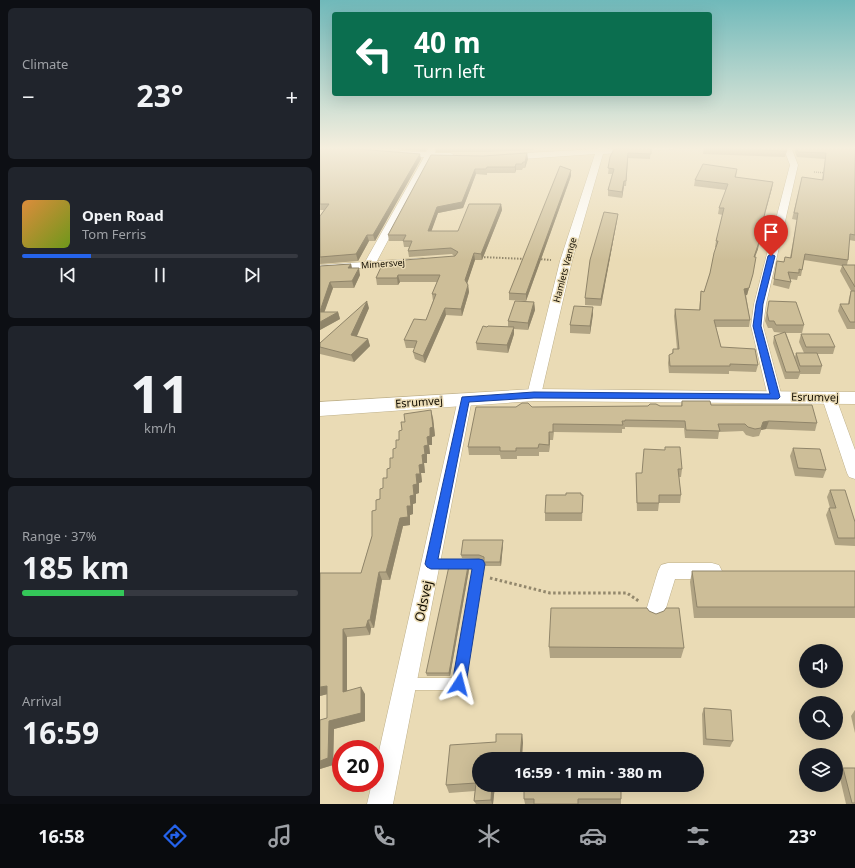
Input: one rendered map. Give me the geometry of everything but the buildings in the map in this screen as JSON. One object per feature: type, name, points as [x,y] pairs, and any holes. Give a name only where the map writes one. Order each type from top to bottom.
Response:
[{"type":"street","points":[[369,265],[413,185]]},
{"type":"street","name":"Hamlets Vænge","points":[[534,395],[566,261],[590,185]]},
{"type":"street","points":[[775,397],[757,326],[760,304],[789,185]]},
{"type":"street","name":"Mimersvej","points":[[320,268],[437,260]]},
{"type":"street","name":"Esrumvej","points":[[320,409],[534,395],[855,398]]},
{"type":"street","points":[[829,398],[855,473]]},
{"type":"street","name":"Odsvej","points":[[380,804],[466,399]]},
{"type":"street","points":[[655,614],[668,571],[730,571]]},
{"type":"lane","points":[[406,684],[459,684],[479,564],[431,564]]},
{"type":"path","points":[[480,257],[527,259]]},
{"type":"path","points":[[534,259],[566,261]]},
{"type":"path","points":[[478,574],[550,593],[627,593],[655,614]]},
{"type":"route","points":[[459,684],[479,564],[431,564],[466,399],[534,395],[775,397],[757,326],[760,304],[771,256]]}]
